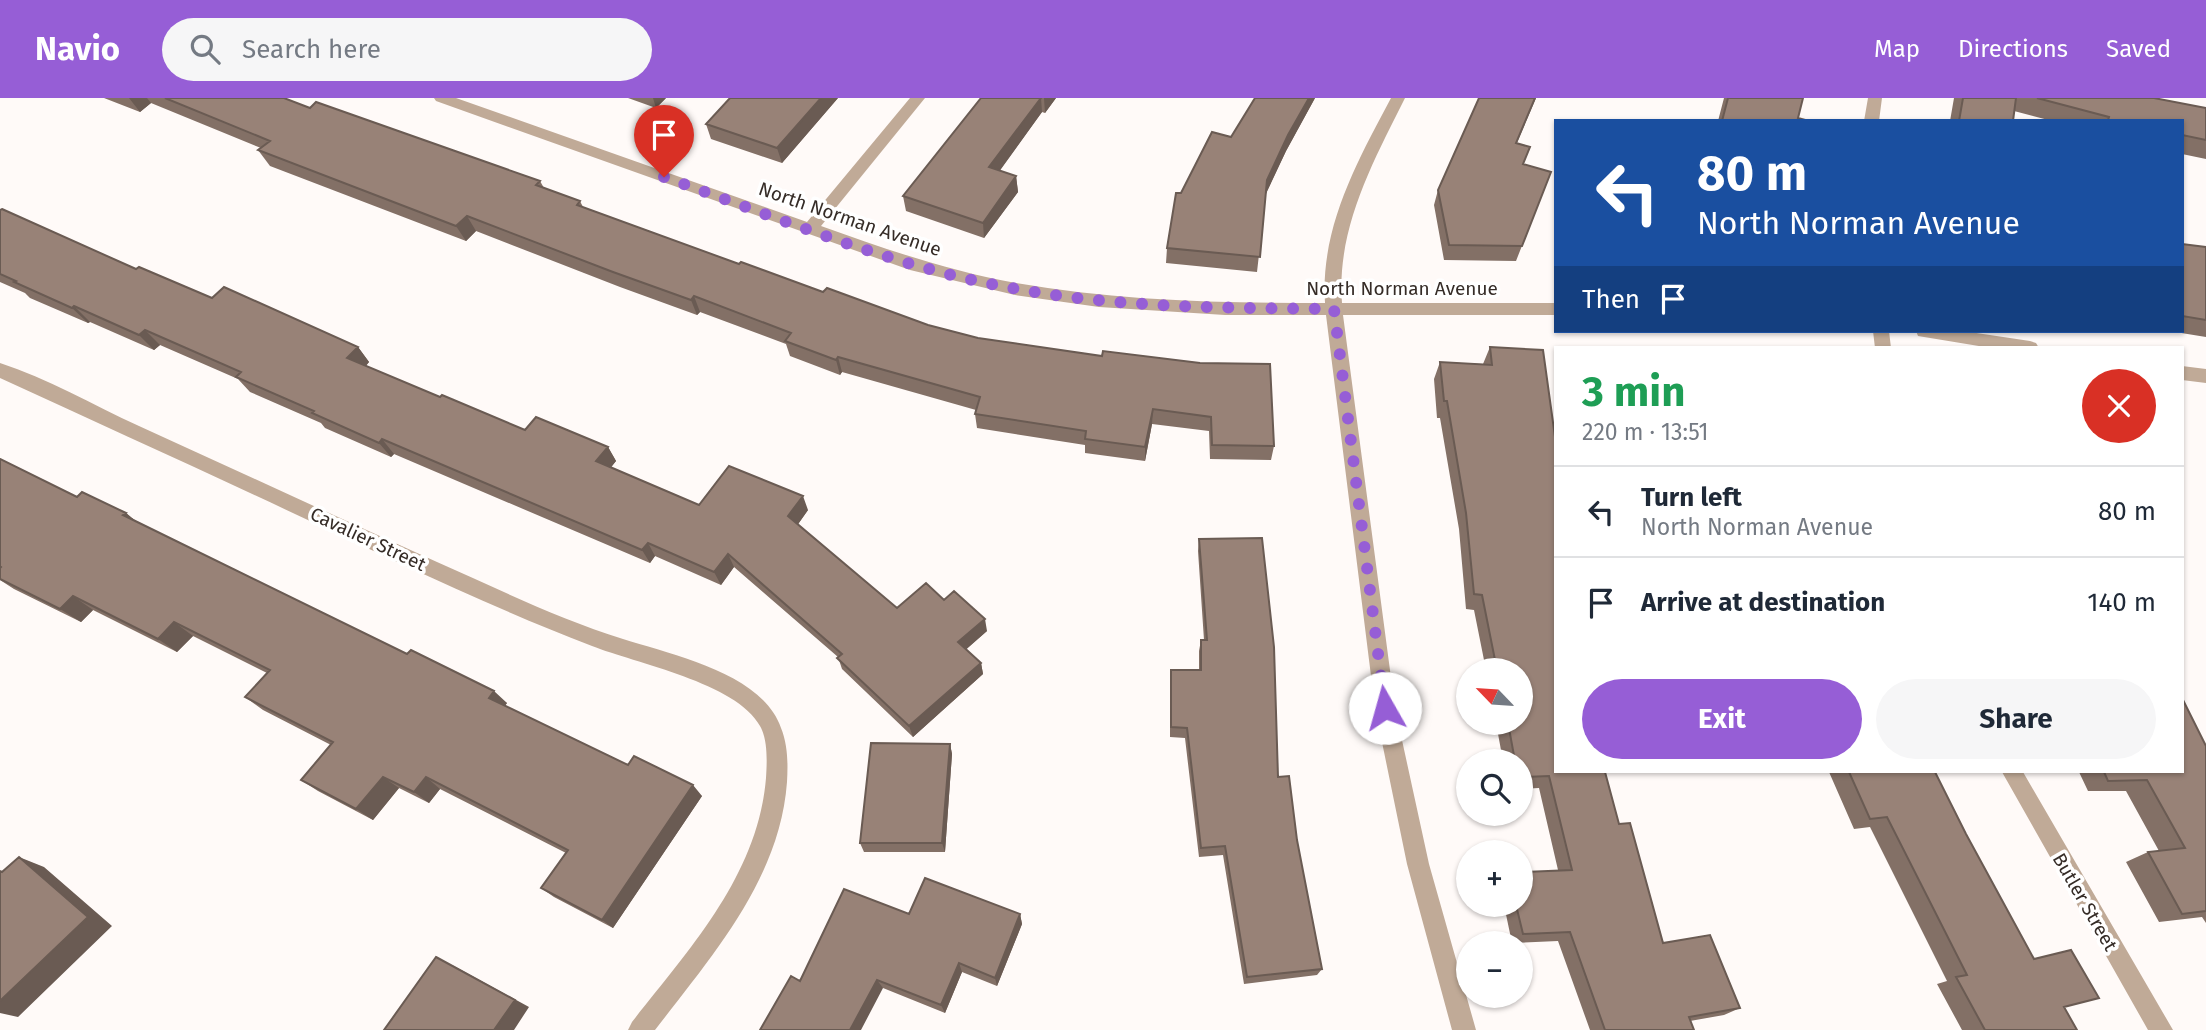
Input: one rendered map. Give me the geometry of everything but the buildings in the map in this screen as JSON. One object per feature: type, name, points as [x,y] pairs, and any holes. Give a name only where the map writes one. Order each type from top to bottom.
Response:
[{"type":"street","name":"North Norman Avenue","points":[[441,98],[910,264],[1015,289],[1099,301],[1225,309],[1554,309]]},
{"type":"street","points":[[810,229],[918,98]]},
{"type":"street","points":[[1398,98],[1366,160],[1347,206],[1333,271],[1334,309],[1385,708],[1418,864],[1464,1030]]},
{"type":"street","points":[[1871,119],[1875,98]]},
{"type":"street","points":[[1936,333],[2018,346]]},
{"type":"street","name":"Cavalier Street","points":[[0,370],[453,579],[600,640],[742,692],[766,716],[777,749],[778,785],[771,828],[754,870],[718,927],[640,1030]]},
{"type":"street","points":[[2184,373],[2206,376]]},
{"type":"street","name":"Butler Street","points":[[2013,773],[2077,889],[2161,1030]]},
{"type":"route","points":[[664,177],[910,264],[1015,289],[1099,301],[1225,309],[1334,309],[1385,708]]}]
